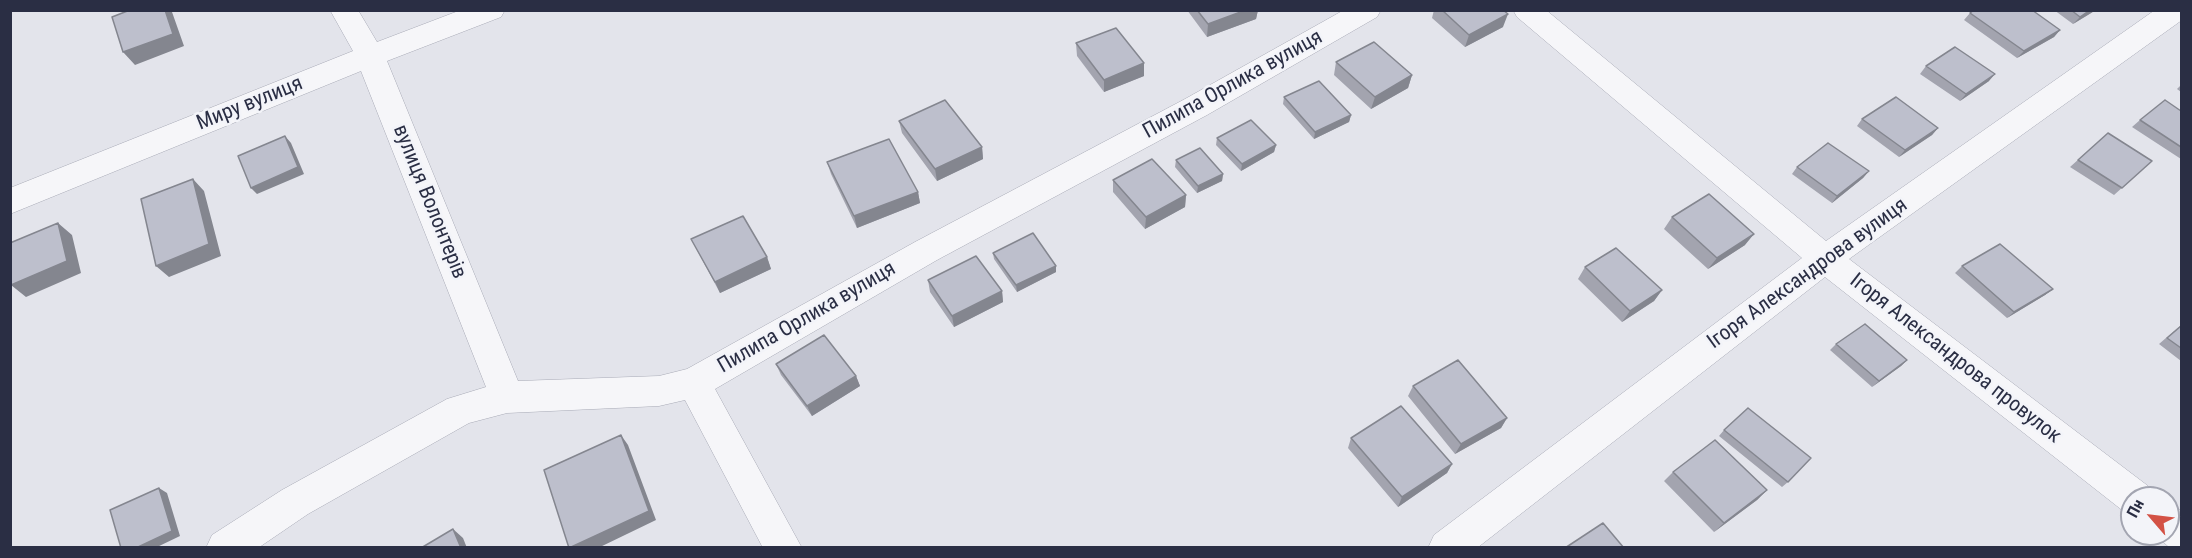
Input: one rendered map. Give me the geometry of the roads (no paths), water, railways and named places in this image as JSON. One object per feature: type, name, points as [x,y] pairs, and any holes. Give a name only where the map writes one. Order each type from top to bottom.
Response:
[{"type":"street","name":"вулиця Волонтерів","points":[[344,10],[370,56],[507,397]]},
{"type":"street","name":"Миру вулиця","points":[[10,202],[370,56],[491,10]]},
{"type":"street","name":"Пилипа Орлика вулиця","points":[[225,548],[295,502],[460,410],[507,397],[659,391],[694,383],[926,251],[1196,107],[1367,10]]},
{"type":"street","name":"Ігоря Александрова провулок","points":[[1527,10],[1824,259],[2120,486]]},
{"type":"street","name":"Ігоря Александрова вулиця","points":[[1447,548],[1824,259],[2176,10]]},
{"type":"street","points":[[694,383],[783,548]]}]
